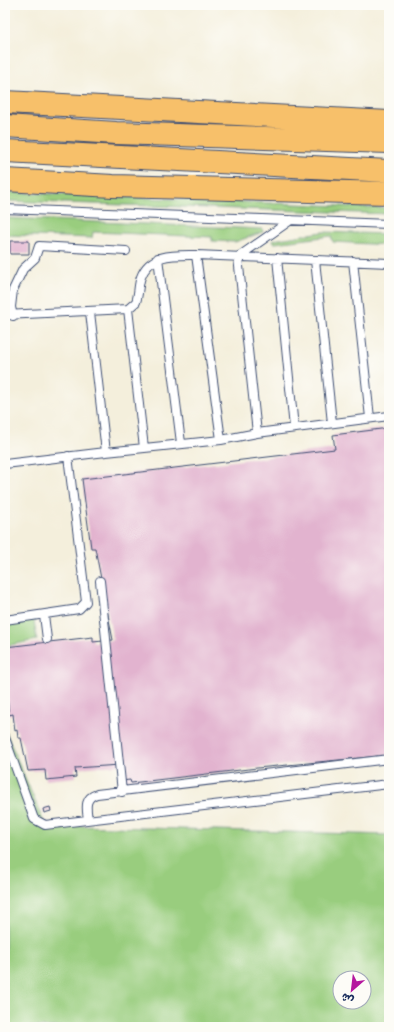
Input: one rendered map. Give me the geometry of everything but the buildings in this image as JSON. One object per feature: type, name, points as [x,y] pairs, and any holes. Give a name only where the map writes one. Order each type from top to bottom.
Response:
[{"type":"highway","points":[[5,102],[389,122]]},
{"type":"highway","points":[[5,126],[116,133],[389,142]]},
{"type":"highway","points":[[5,151],[389,171]]},
{"type":"highway","points":[[5,180],[113,186],[389,193]]},
{"type":"lane","points":[[5,209],[389,224]]},
{"type":"lane","points":[[238,257],[291,220]]},
{"type":"lane","points":[[126,251],[39,246],[35,258],[23,269],[13,290],[9,315],[128,309],[136,302],[139,284],[144,270],[158,258],[172,255],[389,263]]},
{"type":"lane","points":[[196,255],[221,440]]},
{"type":"lane","points":[[238,257],[257,434]]},
{"type":"lane","points":[[158,258],[181,443]]},
{"type":"lane","points":[[277,258],[294,428]]},
{"type":"lane","points":[[315,260],[332,423]]},
{"type":"lane","points":[[353,261],[370,418]]},
{"type":"lane","points":[[128,309],[144,448]]},
{"type":"lane","points":[[90,312],[106,452]]},
{"type":"lane","points":[[5,464],[181,443],[221,440],[294,428],[389,416]]},
{"type":"lane","points":[[5,620],[79,610],[84,606],[86,599],[68,456]]},
{"type":"lane","points":[[100,581],[122,792]]},
{"type":"lane","points":[[46,614],[47,639]]},
{"type":"lane","points":[[5,738],[33,815],[37,822],[45,825],[389,784]]},
{"type":"lane","points":[[88,820],[86,806],[91,797],[97,794],[389,760]]},
{"type":"green space","points":[[5,192],[389,208],[389,214],[5,201]]},
{"type":"green space","points":[[5,218],[262,229],[263,232],[235,242],[212,241],[212,237],[93,232],[92,238],[5,235]]},
{"type":"green space","points":[[322,232],[389,234],[389,245],[333,242],[331,236],[275,243],[273,242],[273,240]]},
{"type":"green space","points":[[34,620],[37,640],[5,646],[5,624]]},
{"type":"green space","points":[[5,730],[45,825],[389,835],[389,1027],[5,1027]]}]
